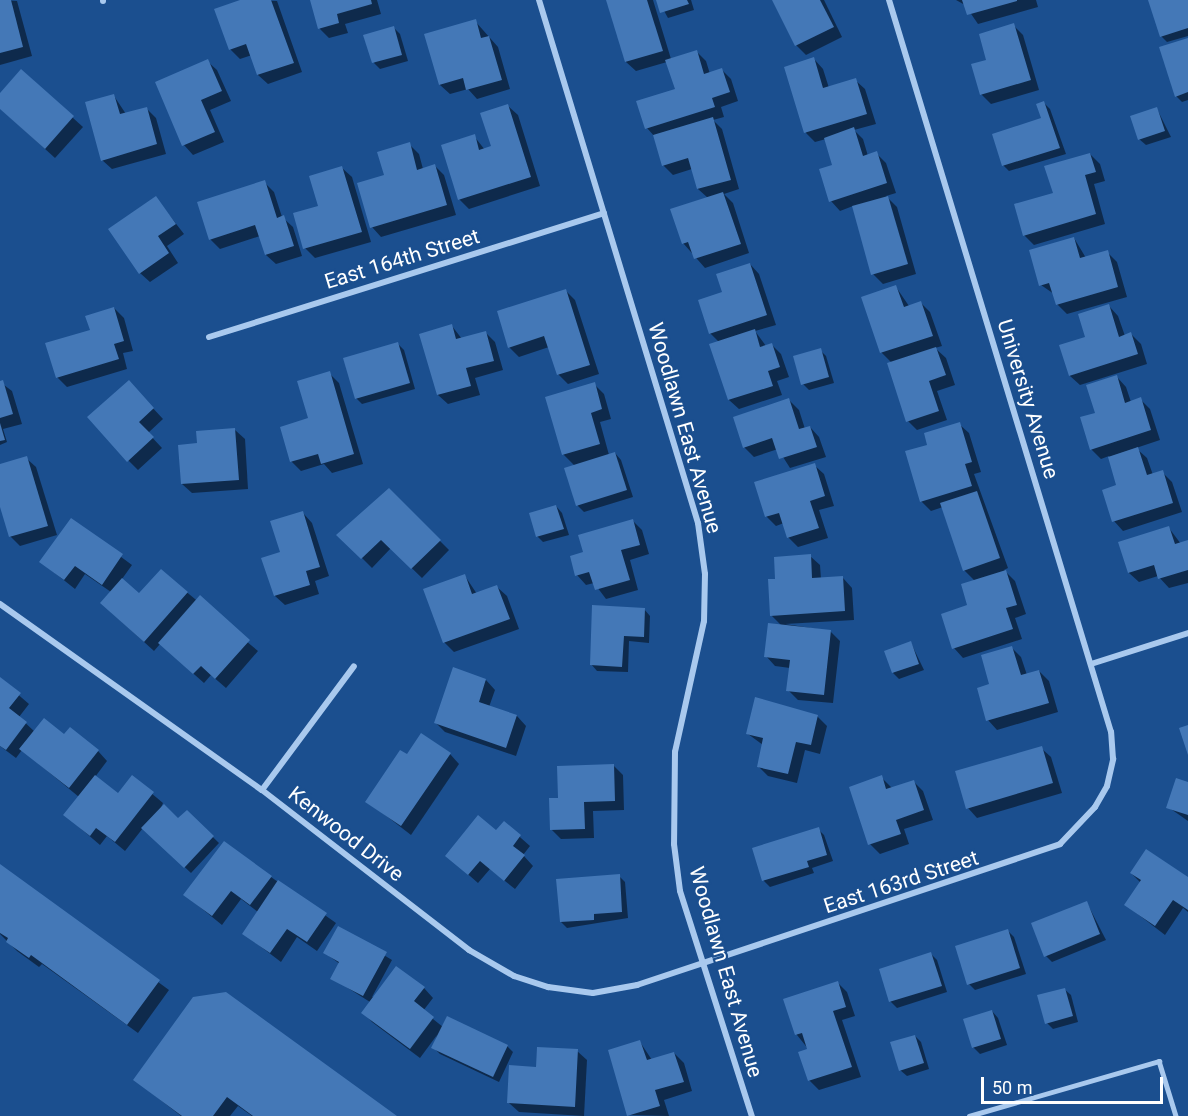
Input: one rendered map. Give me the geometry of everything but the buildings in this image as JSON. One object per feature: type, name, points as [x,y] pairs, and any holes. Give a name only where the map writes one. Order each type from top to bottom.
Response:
[{"type":"street","name":"Woodlawn East Avenue","points":[[539,0],[698,523],[705,574],[704,621],[675,752],[672,796],[680,891],[752,1116]]},
{"type":"street","name":"University Avenue","points":[[889,0],[1111,732],[1113,759],[1107,786],[1095,807]]},
{"type":"street","name":"East 164th Street","points":[[209,337],[604,213]]},
{"type":"street","name":"Kenwood Drive","points":[[0,604],[261,789],[469,950],[514,976],[548,987],[593,993],[638,985],[702,964]]},
{"type":"street","points":[[1091,664],[1188,633]]},
{"type":"street","points":[[261,789],[354,666]]},
{"type":"street","name":"East 163rd Street","points":[[702,964],[1041,853],[1060,844],[1095,807]]},
{"type":"lane","points":[[969,1116],[1159,1061],[1176,1116]]}]
